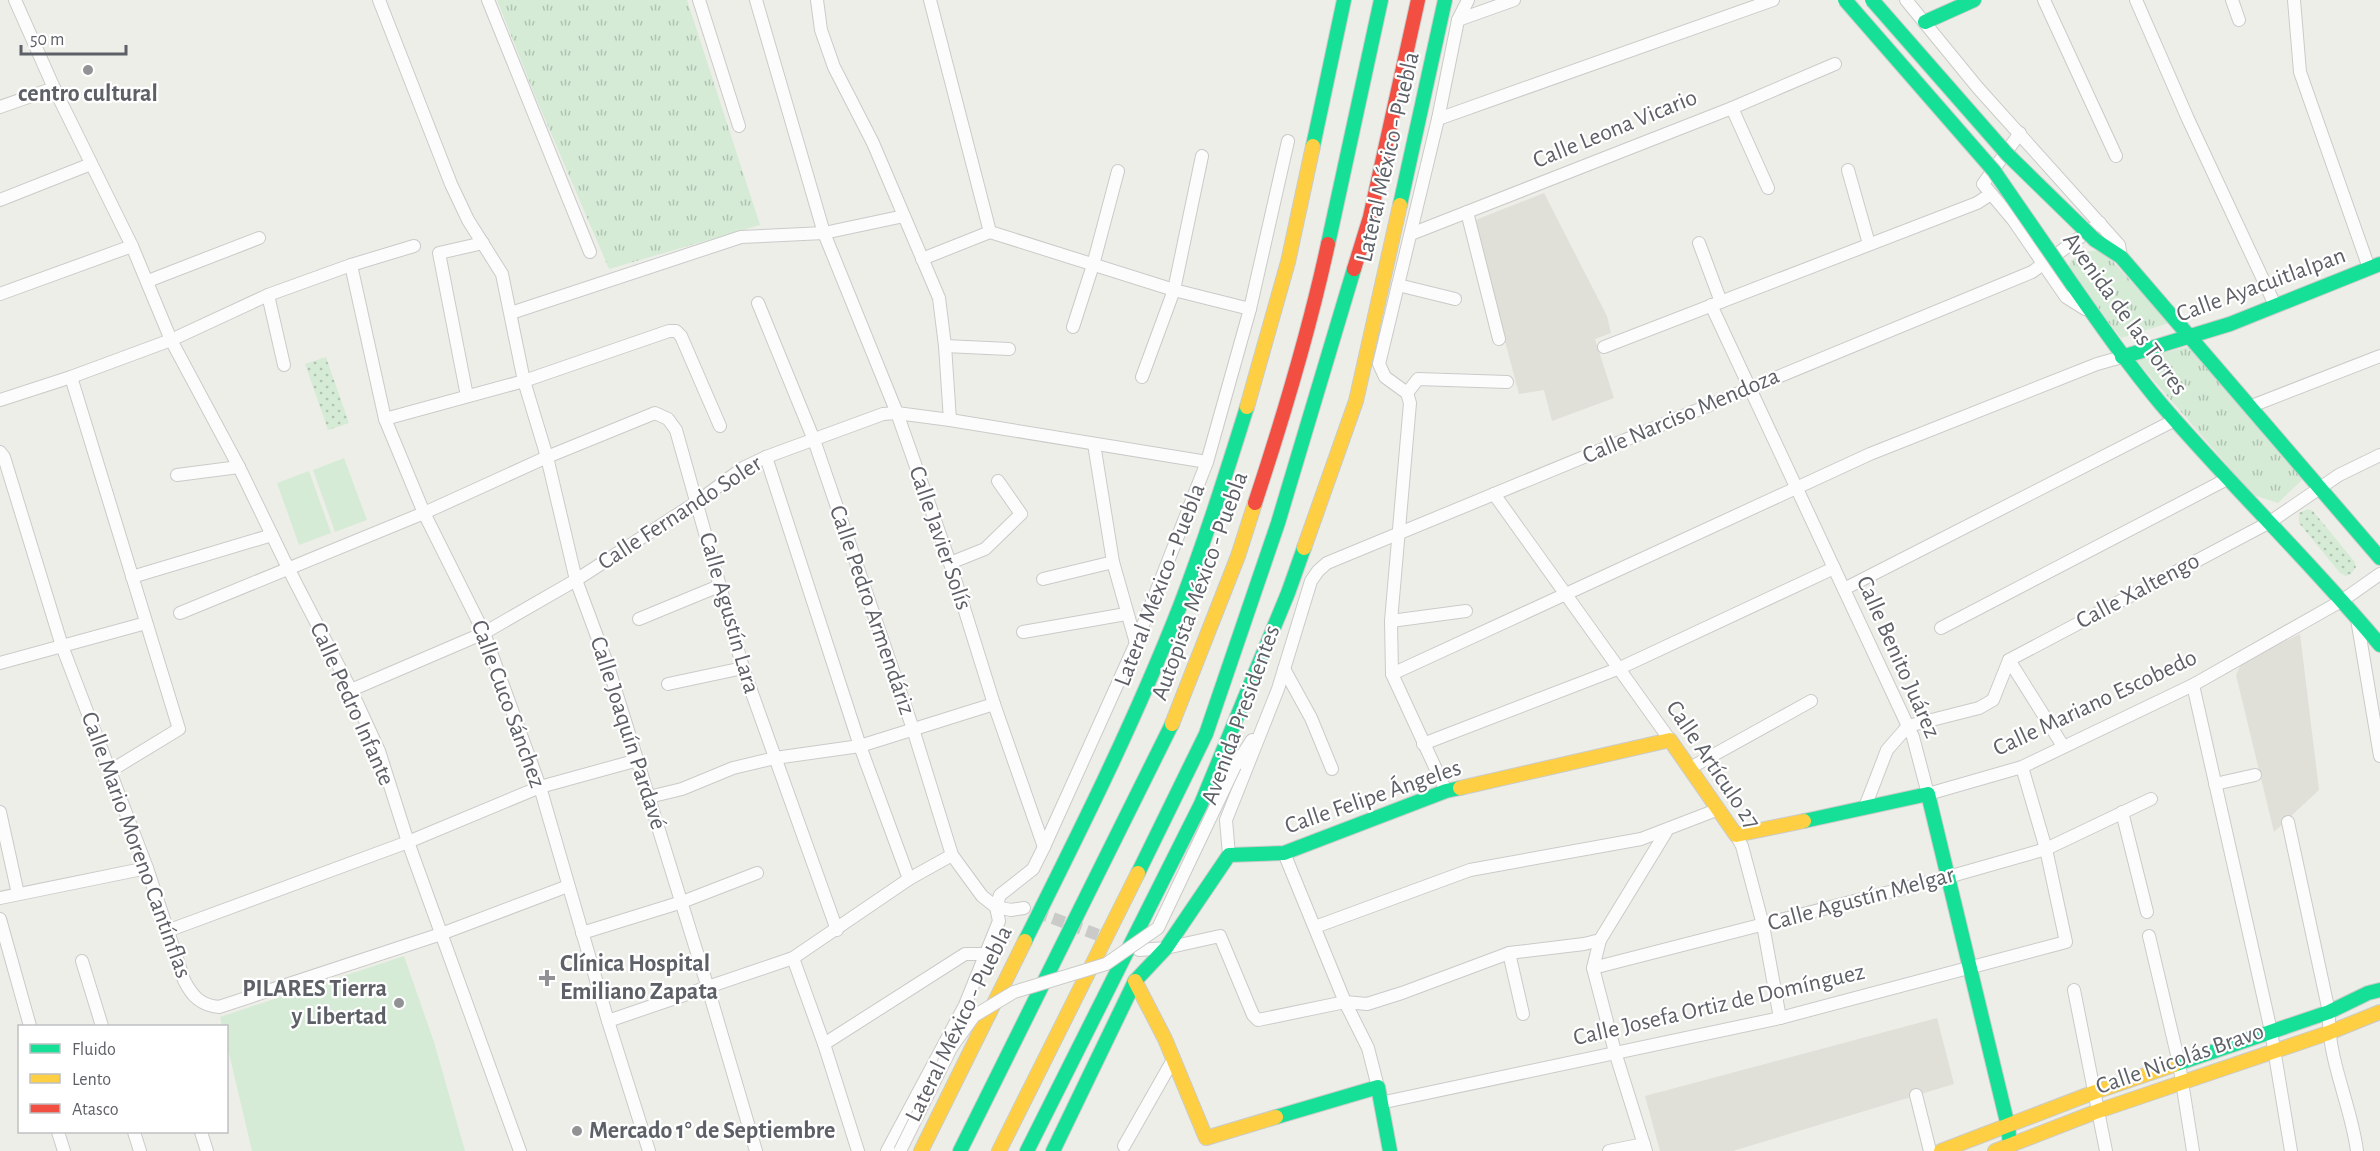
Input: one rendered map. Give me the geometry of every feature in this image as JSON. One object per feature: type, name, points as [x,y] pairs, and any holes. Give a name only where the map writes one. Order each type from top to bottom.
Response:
[{"type":"main road","name":"Lateral México - Puebla","points":[[921,1151],[1116,757],[1179,608],[1202,547],[1254,388],[1288,262],[1344,0]]},
{"type":"main road","name":"Autopista México - Puebla","points":[[960,1151],[1181,705],[1234,566],[1286,410],[1314,308],[1382,0]]},
{"type":"main road","name":"Autopista México - Puebla","points":[[999,1151],[1206,734],[1278,523],[1366,228],[1418,0]]},
{"type":"main road","name":"Lateral México - Puebla","points":[[1027,1151],[1201,804],[1299,560],[1356,401],[1445,0]]},
{"type":"main road","name":"Avenida de las Torres","points":[[1845,0],[1994,171],[2122,357],[2175,420],[2343,600],[2380,645]]},
{"type":"main road","name":"Avenida de las Torres","points":[[1872,0],[2012,159],[2066,215],[2095,240],[2121,257],[2380,558]]},
{"type":"main road","points":[[1925,22],[1974,0]]},
{"type":"main road","name":"Calle Ayacuitlalpan","points":[[2122,357],[2230,324],[2375,266]]},
{"type":"main road","name":"Calle Artículo 27","points":[[1670,740],[1736,835]]},
{"type":"main road","name":"Calle Felipe Ángeles","points":[[1229,855],[1284,853],[1446,791],[1670,740]]},
{"type":"main road","name":"Calle Mariano Escobedo","points":[[1736,835],[1928,794]]},
{"type":"main road","name":"Calle Benito Juárez","points":[[1928,794],[2008,1126],[2011,1148]]},
{"type":"main road","points":[[1053,1151],[1135,981],[1166,948],[1229,855]]},
{"type":"main road","points":[[1135,981],[1154,1014],[1174,1058],[1208,1144],[1378,1088],[1390,1151]]},
{"type":"main road","name":"Calle Nicolás Bravo","points":[[1941,1151],[2095,1092],[2329,1012],[2368,993],[2380,990]]},
{"type":"main road","name":"Calle Nicolás Bravo","points":[[1995,1151],[2011,1148],[2098,1111],[2328,1033],[2380,1012]]},
{"type":"street","name":"Calle Pedro Infante","points":[[15,0],[54,88],[148,280],[171,340],[239,467],[351,690],[379,751],[408,842],[520,1151]]},
{"type":"street","name":"Calle Joaquín Pardavé","points":[[379,0],[468,220],[502,274],[524,381],[547,457],[576,580],[608,666],[638,760],[756,1151]]},
{"type":"street","points":[[489,0],[590,252]]},
{"type":"street","points":[[699,0],[739,126]]},
{"type":"street","name":"Calle Javier Solís","points":[[756,0],[824,233],[897,413],[950,563],[994,704],[1044,847]]},
{"type":"street","points":[[817,0],[821,30],[834,67],[873,143],[939,298],[950,420]]},
{"type":"street","points":[[930,0],[990,232]]},
{"type":"street","points":[[1446,791],[1392,674],[1391,621],[1410,403],[1407,393],[1384,376],[1379,364],[1438,119],[1458,20],[1468,0]]},
{"type":"street","points":[[1458,20],[1514,0]]},
{"type":"street","points":[[1438,119],[1773,0]]},
{"type":"street","points":[[1906,0],[1978,88],[2100,222],[2119,245],[2121,257]]},
{"type":"street","points":[[2044,0],[2116,156]]},
{"type":"street","points":[[2136,0],[2275,305]]},
{"type":"street","points":[[2232,0],[2239,20]]},
{"type":"street","points":[[2294,0],[2300,72],[2375,266]]},
{"type":"street","name":"Calle Leona Vicario","points":[[1411,234],[1732,108],[1835,64]]},
{"type":"street","points":[[0,107],[54,88]]},
{"type":"street","points":[[1732,108],[1768,188]]},
{"type":"street","points":[[2020,134],[1983,184],[2014,221],[2066,297],[2093,314]]},
{"type":"street","points":[[887,1151],[965,1005],[999,921],[996,907],[1000,894],[1033,869],[1136,643],[1207,462],[1250,309],[1288,141]]},
{"type":"street","points":[[1142,377],[1174,290],[1202,156]]},
{"type":"street","points":[[0,200],[91,164]]},
{"type":"street","points":[[1848,170],[1869,244]]},
{"type":"street","points":[[1073,327],[1093,265],[1118,171]]},
{"type":"street","points":[[1604,347],[1977,203],[1991,194]]},
{"type":"street","points":[[1467,212],[1498,339]]},
{"type":"street","points":[[511,314],[741,237],[824,233],[904,216]]},
{"type":"street","name":"Calle Narciso Mendoza","points":[[1318,571],[1327,563],[2032,272],[2100,222]]},
{"type":"street","points":[[922,259],[990,232],[1174,290],[1250,309]]},
{"type":"street","points":[[148,280],[259,238]]},
{"type":"street","points":[[468,396],[439,253],[483,243]]},
{"type":"street","name":"Calle Benito Juárez","points":[[1699,243],[1716,304],[1749,387],[1913,737],[1928,794]]},
{"type":"street","points":[[0,294],[132,246]]},
{"type":"street","points":[[0,400],[72,377],[171,340],[268,295],[351,265],[414,246]]},
{"type":"street","name":"Calle Cuco Sánchez","points":[[351,265],[385,419],[424,513],[484,633],[540,787],[608,1021],[649,1151]]},
{"type":"street","points":[[1398,285],[1455,299]]},
{"type":"street","points":[[268,295],[284,365]]},
{"type":"street","name":"Calle Pedro Armendáriz","points":[[758,303],[814,440],[914,729],[952,855],[982,896],[996,907]]},
{"type":"street","points":[[385,419],[524,381],[669,331],[676,331],[681,336],[720,426]]},
{"type":"street","points":[[945,346],[1009,349]]},
{"type":"street","points":[[2249,407],[2380,356]]},
{"type":"street","points":[[1392,674],[1881,449],[2097,364],[2122,357]]},
{"type":"street","points":[[72,377],[179,729],[110,771]]},
{"type":"street","points":[[1407,393],[1418,379],[1507,382]]},
{"type":"street","name":"Calle Agustín Lara","points":[[547,457],[655,413],[668,419],[676,430],[743,668],[837,930]]},
{"type":"street","name":"Calle Fernando Soler","points":[[351,690],[484,633],[576,580],[697,502],[743,468],[765,457],[883,414],[897,413],[950,420],[1207,462]]},
{"type":"street","points":[[1844,589],[2175,420]]},
{"type":"street","points":[[1094,444],[1113,562],[1136,643]]},
{"type":"street","name":"Calle Mario Moreno Cantínflas","points":[[0,452],[4,457],[62,646],[147,868],[167,931],[191,994],[206,1006],[219,1007],[441,934],[568,886]]},
{"type":"street","name":"Calle Xaltengo","points":[[2009,660],[2270,522],[2339,475],[2380,455]]},
{"type":"street","points":[[180,614],[424,513],[547,457]]},
{"type":"street","points":[[765,457],[860,747],[909,879]]},
{"type":"street","points":[[177,475],[239,467]]},
{"type":"street","points":[[1941,628],[2229,478]]},
{"type":"street","points":[[950,563],[985,549],[1021,514],[998,481]]},
{"type":"street","name":"Calle Artículo 27","points":[[1494,494],[1568,594],[1670,740]]},
{"type":"street","points":[[132,577],[272,536]]},
{"type":"street","points":[[1299,560],[1308,568],[1318,571]]},
{"type":"street","points":[[1043,579],[1113,562]]},
{"type":"street","points":[[1423,744],[1620,668],[1834,568]]},
{"type":"street","name":"Avenida Presidentes","points":[[1229,855],[1226,820],[1268,716],[1311,581],[1318,571]]},
{"type":"street","name":"Calle Mariano Escobedo","points":[[1928,794],[2022,767],[2193,685],[2343,600],[2380,574]]},
{"type":"street","points":[[639,619],[719,586]]},
{"type":"street","points":[[1391,621],[1466,611]]},
{"type":"street","points":[[1023,632],[1126,614]]},
{"type":"street","points":[[2356,615],[2380,756]]},
{"type":"street","points":[[0,663],[146,623]]},
{"type":"street","points":[[1865,807],[1887,750],[1908,726],[1979,708],[1993,700],[2009,660]]},
{"type":"street","points":[[2009,660],[2063,746]]},
{"type":"street","points":[[668,684],[743,668]]},
{"type":"street","points":[[1284,669],[1311,718],[1332,769]]},
{"type":"street","points":[[2193,685],[2271,1031],[2291,1151]]},
{"type":"street","points":[[1690,768],[1811,701]]},
{"type":"street","points":[[649,797],[682,789],[733,768],[775,758],[860,747],[994,704]]},
{"type":"street","points":[[900,1151],[951,1048],[974,1016],[1014,992],[1106,964],[1158,928],[1235,766],[1268,716]]},
{"type":"street","points":[[167,931],[408,842],[540,787],[638,760]]},
{"type":"street","points":[[2022,767],[2046,849]]},
{"type":"street","points":[[2215,784],[2255,775]]},
{"type":"street","name":"Calle Agustín Melgar","points":[[1593,968],[1948,877],[2046,849],[2151,800]]},
{"type":"street","points":[[1315,927],[1470,870],[1641,839],[1666,832],[1719,809]]},
{"type":"street","points":[[0,812],[18,894]]},
{"type":"street","points":[[2122,812],[2146,912]]},
{"type":"street","points":[[2288,822],[2329,1012],[2328,1033],[2357,1151]]},
{"type":"street","points":[[1610,1151],[1645,1148],[1615,1052],[1593,968],[1600,940],[1666,832]]},
{"type":"street","name":"Calle Artículo 27","points":[[1736,835],[1742,846],[1762,925],[1780,1018]]},
{"type":"street","name":"Calle Josefa Ortiz de Domínguez","points":[[1380,1103],[1780,1018],[2066,942],[2046,849]]},
{"type":"street","points":[[1284,853],[1346,1002],[1368,1048],[1378,1088]]},
{"type":"street","points":[[608,1021],[793,958],[909,879],[952,855]]},
{"type":"street","points":[[0,898],[147,868]]},
{"type":"street","points":[[582,933],[682,902],[757,873]]},
{"type":"street","points":[[996,907],[1011,910],[1024,908]]},
{"type":"street","points":[[0,919],[30,1025]]},
{"type":"street","points":[[1139,950],[1166,948],[1220,936],[1253,1015],[1258,1020],[1346,1002],[1367,1004],[1509,953],[1600,940]]},
{"type":"street","name":"Calle Nicolás Bravo","points":[[2149,936],[2179,1064]]},
{"type":"street","points":[[1509,953],[1523,1014]]},
{"type":"street","points":[[824,1044],[965,954],[987,954]]},
{"type":"street","points":[[793,958],[824,1044],[858,1151]]},
{"type":"street","points":[[82,961],[102,1025]]},
{"type":"street","points":[[2074,990],[2106,1151]]},
{"type":"street","points":[[1124,1146],[1174,1058]]},
{"type":"street","points":[[2179,1064],[2193,1151]]},
{"type":"street","points":[[1916,1095],[1930,1151]]},
{"type":"street","points":[[62,1133],[64,1151]]},
{"type":"street","points":[[135,1133],[140,1151]]},
{"type":"street","points":[[202,1133],[207,1151]]},
{"type":"shaded area","points":[[1544,193],[1607,316],[1611,333],[1595,339],[1614,398],[1552,421],[1544,390],[1519,394],[1473,221]]},
{"type":"shaded area","points":[[2300,634],[2319,790],[2274,832],[2236,675],[2242,662]]},
{"type":"shaded area","points":[[1937,1018],[1954,1084],[1733,1151],[1660,1151],[1645,1096]]},
{"type":"green space","points":[[497,0],[687,0],[760,225],[609,269]]},
{"type":"green space","points":[[2090,251],[2103,251],[2169,323],[2121,338],[2068,269],[2071,260]]},
{"type":"green space","points":[[2191,346],[2305,477],[2278,503],[2253,495],[2136,360]]},
{"type":"green space","points":[[326,357],[349,423],[328,430],[305,364]]},
{"type":"green space","points":[[344,458],[367,520],[335,532],[313,470]]},
{"type":"green space","points":[[309,471],[331,533],[299,545],[277,483]]},
{"type":"green space","points":[[2308,509],[2313,511],[2354,561],[2356,567],[2351,574],[2346,576],[2340,573],[2299,523],[2299,513]]},
{"type":"green space","points":[[404,956],[434,1042],[465,1151],[252,1151],[228,1049],[228,1025],[222,1025],[220,1017]]},
{"type":"tunnel","points":[[1036,912],[1109,939]]},
{"type":"traffic: fast","points":[[1313,146],[1344,0]]},
{"type":"traffic: fast","points":[[1328,244],[1381,0]]},
{"type":"traffic: fast","points":[[1400,205],[1445,0]]},
{"type":"traffic: fast","points":[[1845,0],[1994,171],[2074,287]]},
{"type":"traffic: fast","points":[[1872,0],[2007,154],[2095,240]]},
{"type":"traffic: fast","points":[[1925,22],[1974,0]]},
{"type":"traffic: fast","points":[[2095,240],[2121,257],[2380,558]]},
{"type":"traffic: fast","points":[[2122,357],[2230,324],[2380,264]]},
{"type":"traffic: fast","points":[[1138,873],[1206,734],[1278,523],[1354,269]]},
{"type":"traffic: fast","points":[[2074,287],[2161,404],[2380,645]]},
{"type":"traffic: fast","points":[[1025,941],[1106,775],[1163,649],[1198,557],[1247,407]]},
{"type":"traffic: fast","points":[[1027,1151],[1201,804],[1288,593],[1304,548]]},
{"type":"traffic: fast","points":[[960,1151],[1172,724]]},
{"type":"traffic: fast","points":[[1053,1151],[1135,981],[1166,948],[1229,855],[1284,853],[1446,791],[1460,788]]},
{"type":"traffic: fast","points":[[1804,821],[1928,794],[2008,1126],[2010,1145]]},
{"type":"traffic: fast","points":[[2174,1065],[2329,1012],[2368,993],[2380,990]]},
{"type":"traffic: fast","points":[[1276,1117],[1378,1087],[1390,1151]]},
{"type":"traffic: slow","points":[[1247,407],[1288,262],[1313,146]]},
{"type":"traffic: slow","points":[[1304,548],[1356,401],[1400,205]]},
{"type":"traffic: slow","points":[[1172,724],[1238,556],[1255,503]]},
{"type":"traffic: slow","points":[[1460,788],[1670,740],[1736,835],[1804,821]]},
{"type":"traffic: slow","points":[[999,1151],[1138,873]]},
{"type":"traffic: slow","points":[[921,1151],[1025,941]]},
{"type":"traffic: slow","points":[[1135,981],[1165,1039],[1206,1138],[1276,1117]]},
{"type":"traffic: slow","points":[[1995,1151],[2098,1111],[2328,1033],[2380,1012]]},
{"type":"traffic: slow","points":[[1941,1151],[2095,1092],[2174,1065]]},
{"type":"traffic: jam","points":[[1354,269],[1370,217],[1418,0]]},
{"type":"traffic: jam","points":[[1255,503],[1295,375],[1328,244]]},
{"type":"place","name":"centro cultural","points":[[88,70]]},
{"type":"place","name":"Clínica Hospital Emiliano Zapata","points":[[547,978]]},
{"type":"place","name":"PILARES Tierra y Libertad","points":[[399,1003]]},
{"type":"place","name":"Mercado 1° de Septiembre","points":[[577,1131]]}]
